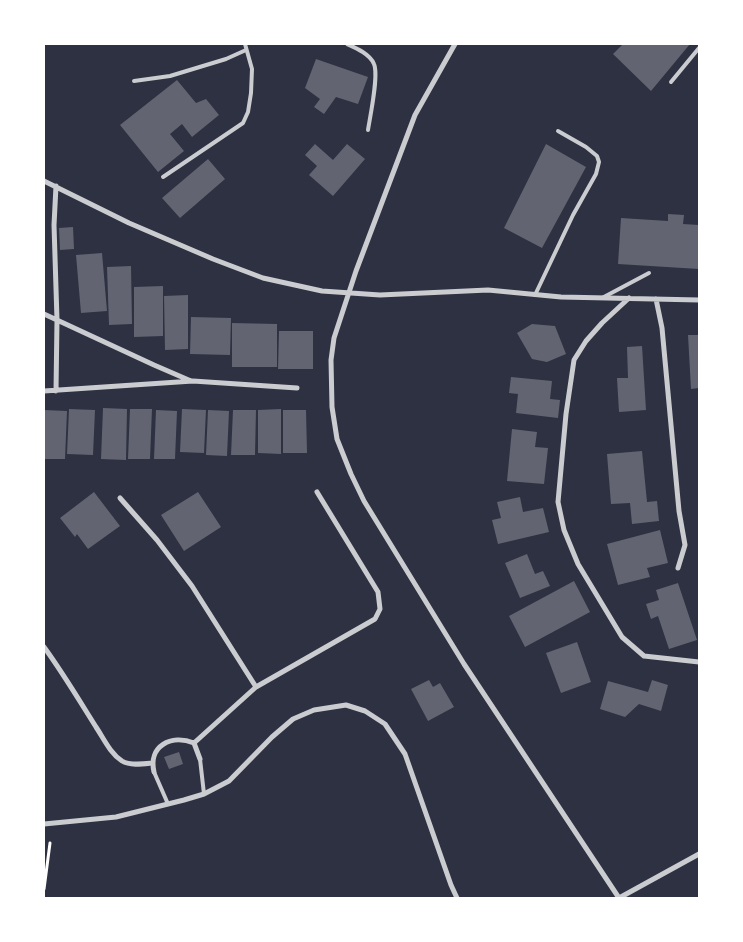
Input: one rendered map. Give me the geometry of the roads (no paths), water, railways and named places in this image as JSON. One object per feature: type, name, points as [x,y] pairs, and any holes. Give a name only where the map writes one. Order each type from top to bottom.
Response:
[{"type":"street","points":[[454,44],[415,115],[356,271],[334,338],[331,360],[332,407],[337,439],[364,501],[449,640],[619,898],[699,854]]},
{"type":"street","points":[[44,181],[129,223],[213,259],[263,278],[322,291],[380,295],[488,290],[561,297],[699,300]]},
{"type":"street","points":[[56,186],[54,225],[57,320],[56,391]]},
{"type":"street","points":[[629,298],[586,341],[574,360],[566,414],[558,502],[564,530],[578,564],[622,637],[644,656],[699,662]]},
{"type":"street","points":[[656,299],[662,328],[679,511],[685,545],[678,568]]},
{"type":"street","points":[[44,314],[193,381]]},
{"type":"street","points":[[44,391],[193,381],[297,388]]},
{"type":"street","points":[[194,743],[256,687],[375,619],[380,610],[378,592],[317,492]]},
{"type":"street","points":[[120,498],[157,540],[192,586],[256,687]]},
{"type":"street","points":[[44,647],[61,670],[112,752],[123,762],[152,763]]},
{"type":"street","points":[[44,824],[116,817],[204,794],[229,781],[272,737],[293,719],[314,710],[346,706],[365,711],[385,724],[405,754],[457,898]]},
{"type":"street","points":[[154,772],[152,763],[155,754],[160,747],[168,742],[186,740],[194,743],[200,758]]},
{"type":"lane","points":[[163,177],[243,123],[248,112],[252,69],[245,44]]},
{"type":"lane","points":[[347,44],[364,52],[375,65],[376,79],[368,130]]},
{"type":"lane","points":[[671,82],[699,48]]},
{"type":"lane","points":[[134,81],[170,76],[226,59],[246,50]]},
{"type":"lane","points":[[534,295],[573,215],[596,174],[599,162],[597,156],[586,147],[558,131]]},
{"type":"lane","points":[[602,298],[649,274]]},
{"type":"lane","points":[[200,758],[204,794]]},
{"type":"lane","points":[[154,772],[168,804]]}]
